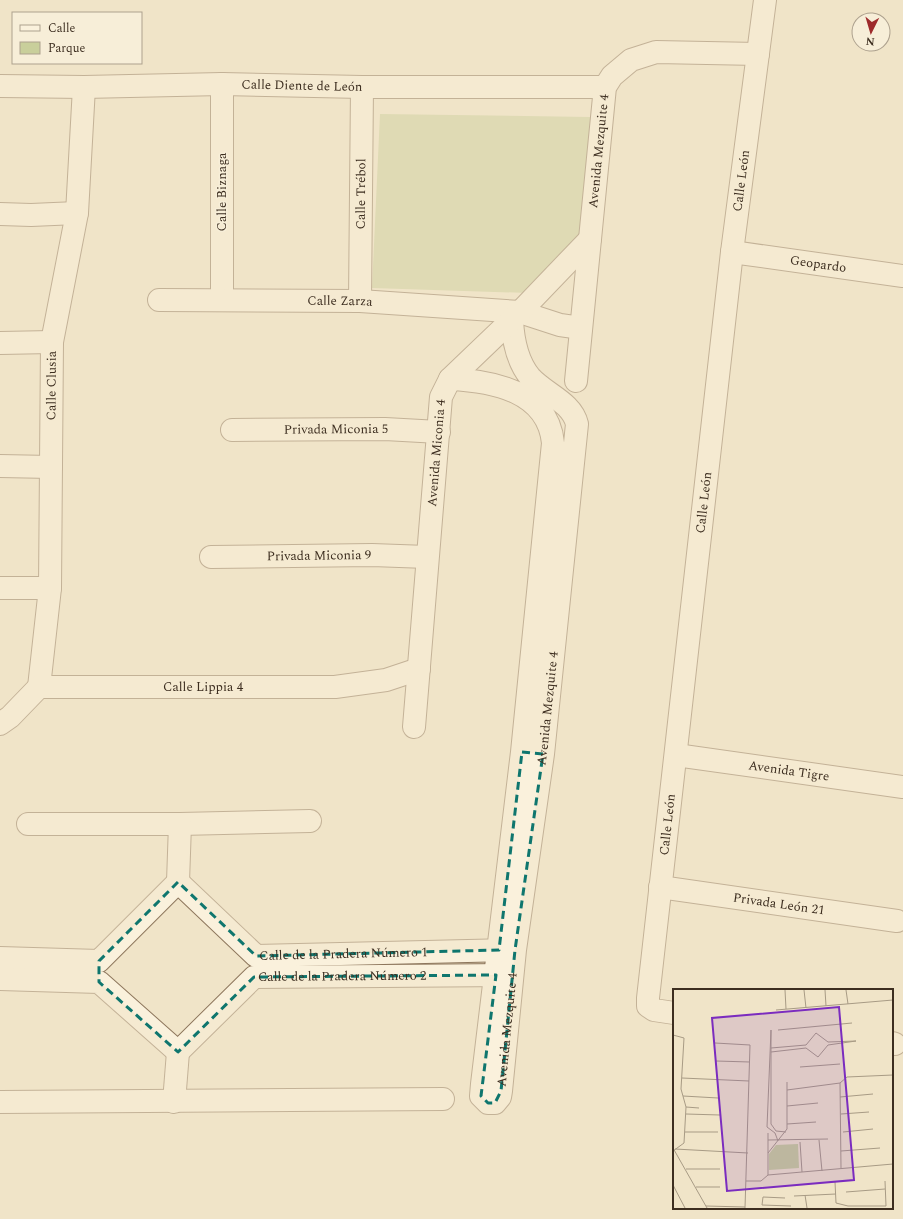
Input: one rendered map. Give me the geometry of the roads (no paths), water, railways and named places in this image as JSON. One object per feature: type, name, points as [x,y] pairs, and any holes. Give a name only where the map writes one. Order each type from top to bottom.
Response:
[{"type":"street","name":"Calle León","points":[[673,1013],[654,1010],[648,1006],[660,887],[732,252],[765,0]]},
{"type":"street","name":"Avenida Mezquite 4","points":[[576,381],[605,87],[612,76],[631,60],[656,52],[758,54]]},
{"type":"street","name":"Calle Diente de León","points":[[0,86],[84,87],[222,84],[362,87],[605,87]]},
{"type":"street","name":"Calle Biznaga","points":[[222,84],[222,300]]},
{"type":"street","name":"Calle Clusia","points":[[40,687],[50,588],[52,342],[77,213],[84,87]]},
{"type":"street","name":"Calle Trébol","points":[[360,301],[362,87]]},
{"type":"street","points":[[0,214],[30,215],[77,213]]},
{"type":"street","name":"Avenida Miconia 4","points":[[414,727],[441,397],[450,379],[516,316],[590,239]]},
{"type":"street","name":"Geopardo","points":[[732,252],[903,276]]},
{"type":"street","name":"Calle Zarza","points":[[159,300],[360,301],[516,316],[581,328]]},
{"type":"street","name":"Avenida Mezquite 4","points":[[516,316],[516,350],[522,364],[544,401],[553,443],[544,537],[533,753]]},
{"type":"street","points":[[0,344],[52,342]]},
{"type":"street","name":"Avenida Mezquite 4","points":[[450,379],[473,381],[502,387],[569,408],[575,414],[577,424],[566,539],[533,753],[505,975]]},
{"type":"street","name":"Privada Miconia 5","points":[[232,430],[385,429],[438,432]]},
{"type":"street","points":[[0,466],[51,467]]},
{"type":"street","points":[[544,537],[566,539]]},
{"type":"street","name":"Privada Miconia 9","points":[[211,557],[372,555],[427,557]]},
{"type":"street","points":[[0,588],[50,588]]},
{"type":"street","name":"Calle Lippia 4","points":[[40,687],[335,686],[386,680],[419,669]]},
{"type":"street","points":[[0,724],[10,717],[40,687]]},
{"type":"street","name":"Avenida Tigre","points":[[676,755],[903,787]]},
{"type":"street","points":[[28,824],[180,824],[310,821]]},
{"type":"street","points":[[0,958],[98,961],[178,882],[180,824]]},
{"type":"street","name":"Calle de la Pradera Número 1","points":[[178,882],[256,956],[507,950]]},
{"type":"street","name":"Privada León 21","points":[[660,887],[897,921]]},
{"type":"street","points":[[254,977],[256,956]]},
{"type":"street","points":[[98,961],[99,982]]},
{"type":"street","name":"Calle de la Pradera Número 2","points":[[178,1052],[254,977],[505,975]]},
{"type":"street","points":[[0,979],[99,982],[178,1052],[174,1102]]},
{"type":"street","points":[[0,1102],[443,1099]]}]
